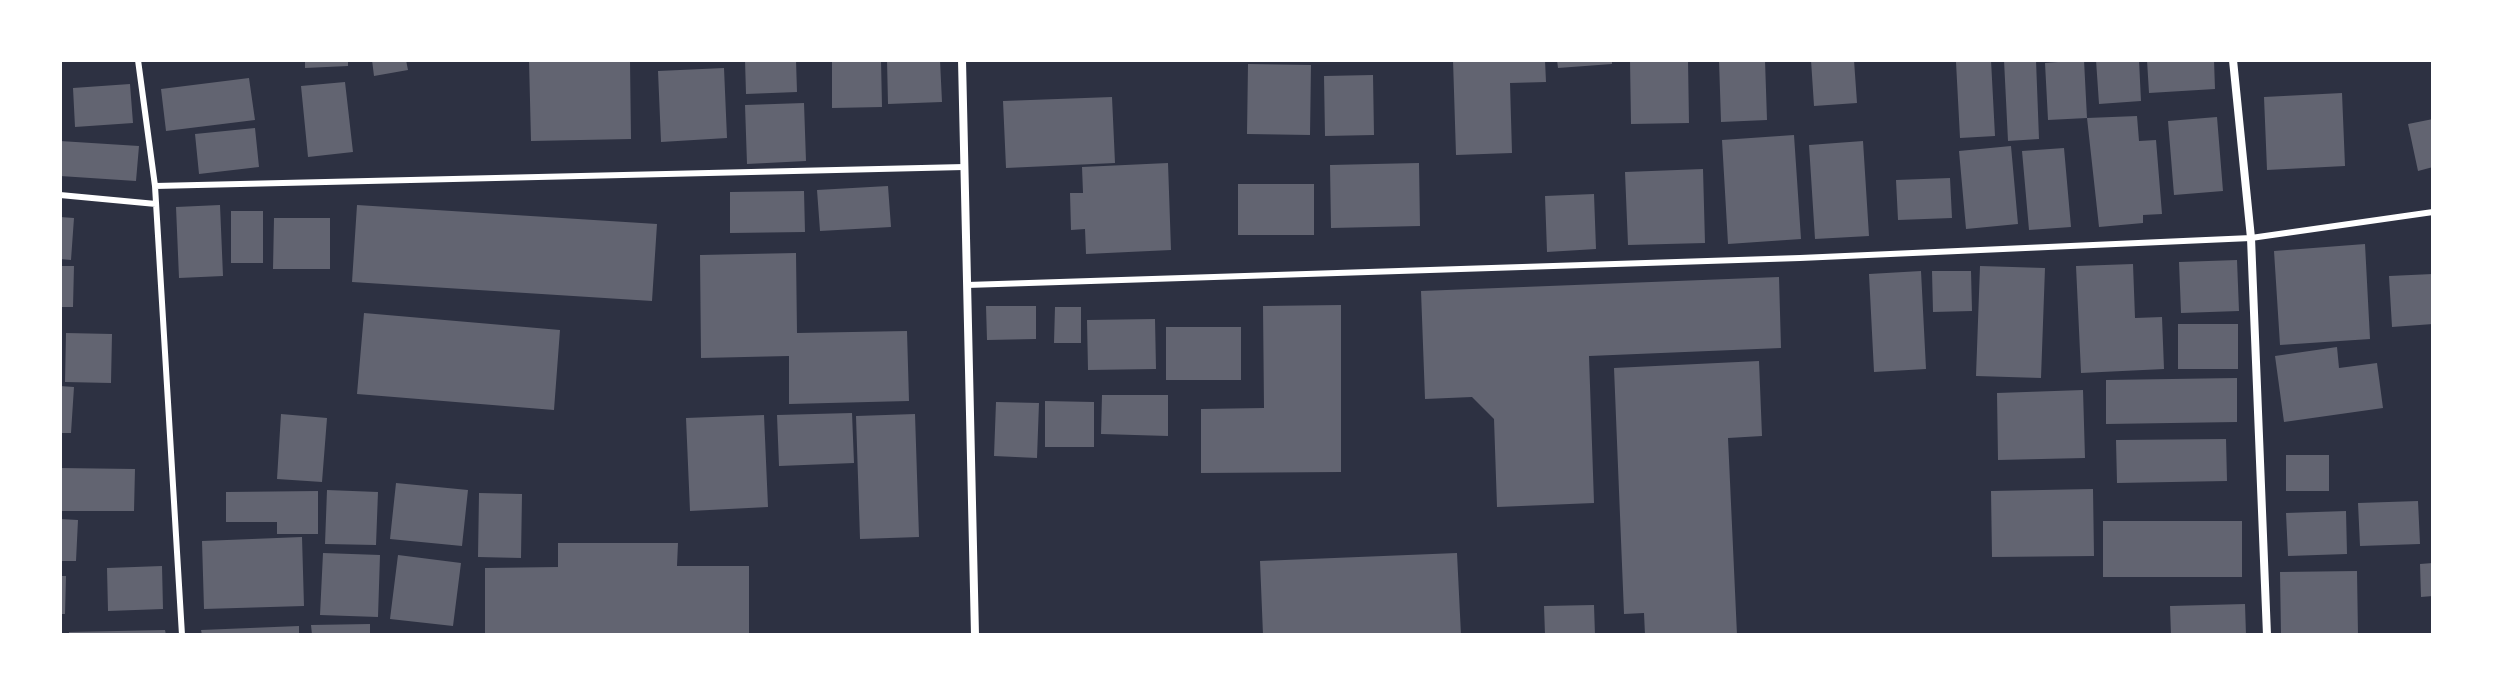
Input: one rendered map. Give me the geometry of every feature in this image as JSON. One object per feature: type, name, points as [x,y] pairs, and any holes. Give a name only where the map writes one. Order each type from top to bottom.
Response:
[{"type":"street","points":[[962,60],[975,635]]},
{"type":"street","points":[[2233,60],[2251,238],[2267,635]]},
{"type":"lane","points":[[138,60],[155,186],[182,635]]},
{"type":"lane","points":[[155,186],[964,167]]},
{"type":"lane","points":[[60,195],[156,204]]},
{"type":"lane","points":[[967,285],[1768,259],[2251,238],[2433,212]]},
{"type":"building","points":[[305,60],[348,60],[348,66],[305,68]]},
{"type":"building","points":[[372,60],[406,60],[408,70],[374,76]]},
{"type":"building","points":[[529,60],[630,60],[631,139],[531,141]]},
{"type":"building","points":[[745,60],[796,60],[797,92],[746,94]]},
{"type":"building","points":[[832,60],[881,60],[882,107],[832,108]]},
{"type":"building","points":[[887,60],[940,60],[942,102],[888,104]]},
{"type":"building","points":[[1453,60],[1545,60],[1546,82],[1510,83],[1512,153],[1456,155]]},
{"type":"building","points":[[1557,60],[1612,60],[1612,64],[1558,68]]},
{"type":"building","points":[[1630,60],[1688,60],[1689,123],[1631,124]]},
{"type":"building","points":[[1719,60],[1765,60],[1767,120],[1721,122]]},
{"type":"building","points":[[1811,60],[1854,60],[1857,103],[1814,106]]},
{"type":"building","points":[[1991,60],[1995,136],[1960,138],[1956,62]]},
{"type":"building","points":[[2004,60],[2036,60],[2039,139],[2008,141]]},
{"type":"building","points":[[2084,60],[2087,118],[2048,120],[2045,63]]},
{"type":"building","points":[[2096,60],[2139,60],[2141,101],[2099,104]]},
{"type":"building","points":[[2147,60],[2214,60],[2215,89],[2149,93]]},
{"type":"building","points":[[1248,64],[1311,65],[1310,135],[1247,134]]},
{"type":"building","points":[[724,68],[727,138],[661,142],[658,71]]},
{"type":"building","points":[[1373,75],[1374,135],[1325,136],[1324,76]]},
{"type":"building","points":[[249,78],[255,120],[166,131],[161,89]]},
{"type":"building","points":[[345,82],[353,152],[308,157],[301,86]]},
{"type":"building","points":[[130,84],[133,123],[75,127],[73,88]]},
{"type":"building","points":[[2342,93],[2345,166],[2267,170],[2264,97]]},
{"type":"building","points":[[1112,97],[1115,163],[1006,168],[1003,101]]},
{"type":"building","points":[[804,103],[806,161],[747,164],[745,105]]},
{"type":"building","points":[[2137,116],[2139,141],[2156,140],[2162,214],[2143,215],[2143,223],[2099,227],[2087,118]]},
{"type":"building","points":[[2217,117],[2223,191],[2174,195],[2168,121]]},
{"type":"building","points":[[2433,119],[2433,167],[2418,171],[2408,124]]},
{"type":"building","points":[[255,128],[259,167],[199,174],[195,134]]},
{"type":"building","points":[[1794,135],[1801,239],[1728,244],[1722,140]]},
{"type":"building","points":[[60,141],[139,146],[136,181],[60,176]]},
{"type":"building","points":[[1863,141],[1869,236],[1815,239],[1809,145]]},
{"type":"building","points":[[2011,146],[2018,224],[1966,229],[1959,151]]},
{"type":"building","points":[[2064,148],[2071,227],[2029,230],[2022,151]]},
{"type":"building","points":[[1168,163],[1171,250],[1086,254],[1085,229],[1071,230],[1070,193],[1083,193],[1082,167]]},
{"type":"building","points":[[1419,163],[1420,226],[1331,228],[1330,165]]},
{"type":"building","points":[[1703,169],[1705,243],[1628,245],[1625,172]]},
{"type":"building","points":[[1950,178],[1952,218],[1898,220],[1896,180]]},
{"type":"building","points":[[1238,184],[1314,184],[1314,235],[1238,235]]},
{"type":"building","points":[[888,186],[891,227],[820,231],[817,190]]},
{"type":"building","points":[[804,191],[805,232],[730,233],[730,192]]},
{"type":"building","points":[[1594,194],[1596,249],[1547,252],[1545,196]]},
{"type":"building","points":[[220,205],[223,276],[179,278],[176,207]]},
{"type":"building","points":[[357,205],[657,224],[652,301],[352,282]]},
{"type":"building","points":[[231,211],[263,211],[263,263],[231,263]]},
{"type":"building","points":[[60,217],[74,218],[71,260],[60,259]]},
{"type":"building","points":[[274,218],[330,218],[330,269],[273,269]]},
{"type":"building","points":[[2365,244],[2370,339],[2280,345],[2274,251]]},
{"type":"building","points":[[796,253],[797,333],[907,331],[909,401],[789,404],[789,356],[701,358],[700,255]]},
{"type":"building","points":[[2237,260],[2239,311],[2181,313],[2179,262]]},
{"type":"building","points":[[2133,264],[2135,318],[2162,317],[2164,369],[2081,373],[2076,266]]},
{"type":"building","points":[[60,266],[74,266],[73,307],[60,307]]},
{"type":"building","points":[[1980,266],[2045,268],[2041,378],[1976,376]]},
{"type":"building","points":[[1921,271],[1926,369],[1874,372],[1869,274]]},
{"type":"building","points":[[1932,271],[1971,271],[1972,311],[1933,312]]},
{"type":"building","points":[[2433,274],[2433,324],[2392,327],[2389,276]]},
{"type":"building","points":[[1779,277],[1781,348],[1589,356],[1594,503],[1497,507],[1494,419],[1472,397],[1425,399],[1421,291]]},
{"type":"building","points":[[1341,305],[1341,472],[1201,473],[1201,409],[1264,408],[1263,306]]},
{"type":"building","points":[[986,306],[1036,306],[1036,339],[987,340]]},
{"type":"building","points":[[1055,307],[1081,307],[1081,343],[1054,343]]},
{"type":"building","points":[[364,313],[560,330],[554,410],[357,394]]},
{"type":"building","points":[[1155,319],[1156,369],[1088,370],[1087,320]]},
{"type":"building","points":[[2178,324],[2238,324],[2238,369],[2178,369]]},
{"type":"building","points":[[1166,327],[1241,327],[1241,380],[1166,380]]},
{"type":"building","points":[[66,333],[112,334],[111,383],[65,382]]},
{"type":"building","points":[[2337,347],[2339,368],[2377,363],[2383,408],[2284,422],[2275,356]]},
{"type":"building","points":[[1759,361],[1762,436],[1728,438],[1737,635],[1645,635],[1644,613],[1624,614],[1614,368]]},
{"type":"building","points":[[2237,378],[2237,422],[2106,424],[2106,380]]},
{"type":"building","points":[[60,386],[74,387],[71,433],[60,433]]},
{"type":"building","points":[[2083,390],[2085,458],[1998,460],[1997,393]]},
{"type":"building","points":[[1102,395],[1168,395],[1168,436],[1101,434]]},
{"type":"building","points":[[1045,401],[1094,402],[1094,447],[1045,447]]},
{"type":"building","points":[[996,402],[1039,403],[1037,458],[994,456]]},
{"type":"building","points":[[852,413],[854,463],[779,466],[777,415]]},
{"type":"building","points":[[281,414],[327,418],[322,482],[277,479]]},
{"type":"building","points":[[915,414],[919,537],[860,539],[856,416]]},
{"type":"building","points":[[764,415],[768,507],[690,511],[686,418]]},
{"type":"building","points":[[2226,439],[2227,481],[2117,483],[2116,440]]},
{"type":"building","points":[[2286,455],[2329,455],[2329,491],[2286,491]]},
{"type":"building","points":[[60,468],[135,469],[134,511],[60,511]]},
{"type":"building","points":[[396,483],[468,490],[462,546],[390,539]]},
{"type":"building","points":[[2093,489],[2094,556],[1992,557],[1991,491]]},
{"type":"building","points":[[327,490],[378,492],[376,545],[325,544]]},
{"type":"building","points":[[318,491],[318,534],[277,534],[277,522],[226,522],[226,492]]},
{"type":"building","points":[[479,493],[522,494],[521,558],[478,557]]},
{"type":"building","points":[[2418,501],[2420,544],[2360,546],[2358,503]]},
{"type":"building","points":[[2346,511],[2347,554],[2288,556],[2286,513]]},
{"type":"building","points":[[60,519],[78,520],[76,561],[60,561]]},
{"type":"building","points":[[2103,521],[2242,521],[2242,577],[2103,577]]},
{"type":"building","points":[[302,537],[304,606],[204,609],[202,541]]},
{"type":"building","points":[[558,543],[678,543],[677,566],[749,566],[749,635],[485,635],[485,568],[558,567]]},
{"type":"building","points":[[323,553],[380,555],[378,617],[320,615]]},
{"type":"building","points":[[1457,553],[1461,635],[1263,635],[1260,561]]},
{"type":"building","points":[[398,555],[461,563],[453,626],[390,619]]},
{"type":"building","points":[[2433,563],[2433,596],[2421,597],[2420,564]]},
{"type":"building","points":[[162,566],[163,609],[108,611],[107,568]]},
{"type":"building","points":[[2357,571],[2358,635],[2281,635],[2280,572]]},
{"type":"building","points":[[60,576],[66,576],[65,614],[60,614]]},
{"type":"building","points":[[2245,604],[2246,635],[2171,635],[2170,606]]},
{"type":"building","points":[[1594,605],[1595,635],[1545,635],[1544,606]]},
{"type":"building","points":[[370,624],[370,635],[312,635],[311,625]]},
{"type":"building","points":[[299,626],[299,635],[202,635],[201,630]]},
{"type":"building","points":[[165,630],[166,635],[69,635],[69,632]]}]
